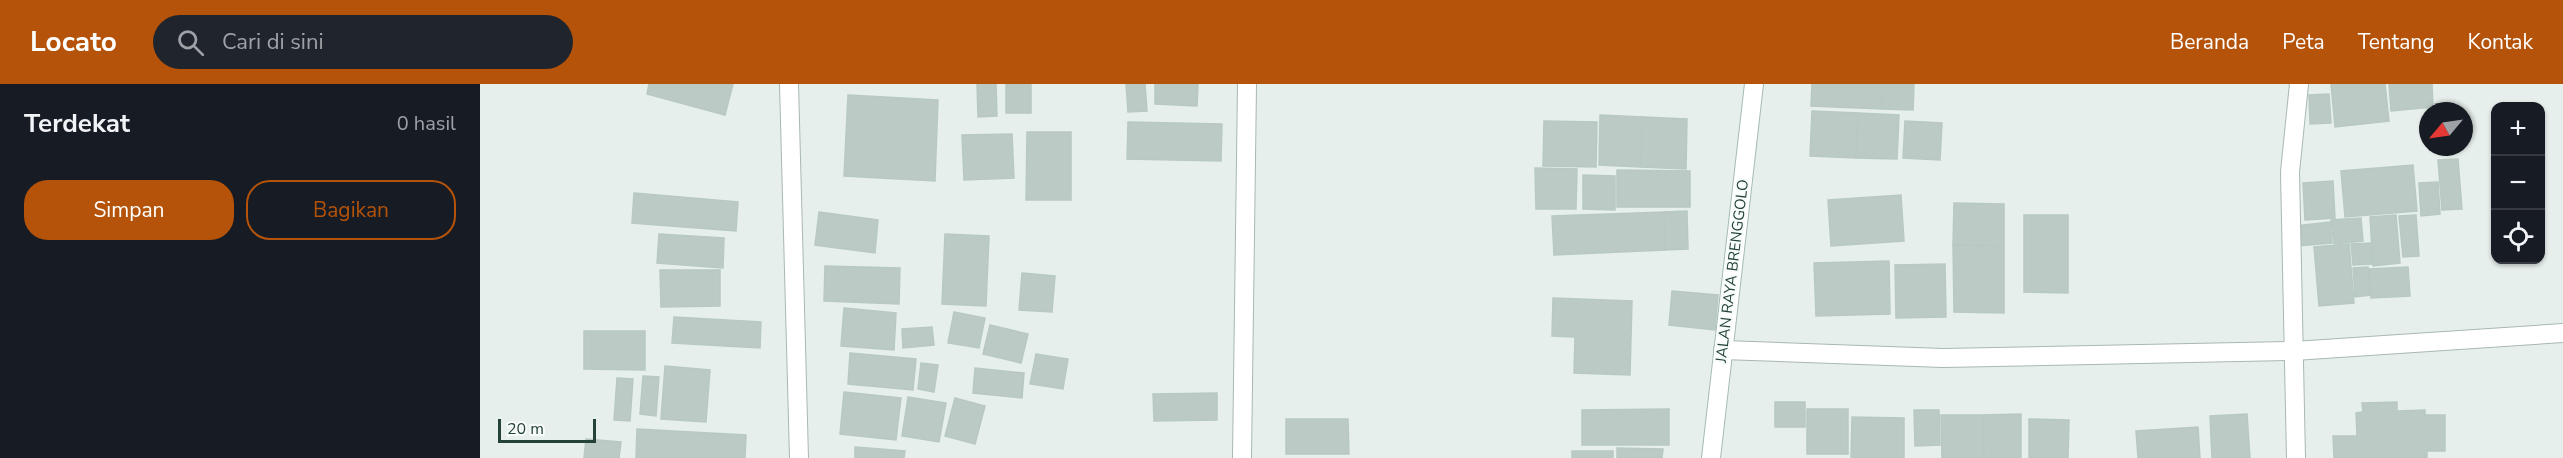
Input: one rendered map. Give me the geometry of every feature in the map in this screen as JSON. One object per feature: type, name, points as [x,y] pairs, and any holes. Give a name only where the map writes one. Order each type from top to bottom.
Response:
[{"type":"street","points":[[789,84],[799,458]]},
{"type":"street","points":[[1242,458],[1247,84]]},
{"type":"street","name":"JALAN RAYA BRENGGOLO","points":[[1711,458],[1754,84]]},
{"type":"street","points":[[2296,458],[2290,172],[2299,84]]},
{"type":"street","points":[[1723,350],[1943,358],[2294,351],[2563,333]]},
{"type":"building","points":[[649,84],[733,84],[725,115],[647,94]]},
{"type":"building","points":[[977,84],[996,84],[997,116],[978,117]]},
{"type":"building","points":[[1006,84],[1031,84],[1031,113],[1006,113]]},
{"type":"building","points":[[1126,84],[1145,84],[1147,111],[1128,112]]},
{"type":"building","points":[[1155,84],[1198,84],[1197,106],[1155,104]]},
{"type":"building","points":[[1812,84],[1883,84],[1882,109],[1811,106]]},
{"type":"building","points":[[1883,84],[1914,84],[1913,110],[1882,109]]},
{"type":"building","points":[[2331,84],[2385,84],[2389,121],[2335,127]]},
{"type":"building","points":[[2389,84],[2432,84],[2433,102],[2419,102],[2419,108],[2391,111]]},
{"type":"building","points":[[2329,94],[2331,123],[2310,124],[2309,95]]},
{"type":"building","points":[[848,95],[938,100],[935,181],[844,176]]},
{"type":"building","points":[[1812,111],[1858,113],[1856,158],[1810,156]]},
{"type":"building","points":[[1858,113],[1899,115],[1897,159],[1856,158]]},
{"type":"building","points":[[1600,115],[1643,117],[1641,167],[1599,165]]},
{"type":"building","points":[[1643,117],[1687,119],[1686,169],[1641,167]]},
{"type":"building","points":[[1544,121],[1597,122],[1596,167],[1543,166]]},
{"type":"building","points":[[1905,121],[1942,123],[1940,160],[1903,158]]},
{"type":"building","points":[[1128,122],[1222,124],[1221,161],[1127,159]]},
{"type":"building","points":[[1027,132],[1071,132],[1071,200],[1026,200]]},
{"type":"building","points":[[1012,134],[1014,178],[964,180],[962,135]]},
{"type":"building","points":[[2458,159],[2462,209],[2442,210],[2438,160]]},
{"type":"building","points":[[2413,165],[2417,211],[2345,217],[2341,171]]},
{"type":"building","points":[[1535,168],[1577,169],[1576,209],[1536,209]]},
{"type":"building","points":[[1617,170],[1690,171],[1690,207],[1617,207]]},
{"type":"building","points":[[1583,175],[1615,176],[1615,210],[1583,209]]},
{"type":"building","points":[[2333,181],[2335,218],[2305,220],[2303,183]]},
{"type":"building","points":[[2438,182],[2440,214],[2421,216],[2419,183]]},
{"type":"building","points":[[634,193],[738,202],[736,231],[632,223]]},
{"type":"building","points":[[1901,195],[1904,241],[1831,246],[1828,200]]},
{"type":"building","points":[[1954,203],[2004,204],[2004,246],[1953,245]]},
{"type":"building","points":[[1687,211],[1688,249],[1665,250],[1664,212]]},
{"type":"building","points":[[819,212],[878,220],[875,253],[815,245]]},
{"type":"building","points":[[1664,212],[1665,250],[1554,255],[1552,216]]},
{"type":"building","points":[[2024,215],[2068,215],[2068,293],[2024,292]]},
{"type":"building","points":[[2396,215],[2400,263],[2373,266],[2370,217]]},
{"type":"building","points":[[2416,215],[2419,256],[2403,257],[2399,216]]},
{"type":"building","points":[[2361,218],[2363,241],[2334,244],[2331,220]]},
{"type":"building","points":[[2330,222],[2332,243],[2297,246],[2295,226]]},
{"type":"building","points":[[659,234],[724,238],[723,268],[657,263]]},
{"type":"building","points":[[945,234],[989,236],[986,306],[942,304]]},
{"type":"building","points":[[2371,243],[2372,264],[2353,265],[2351,244]]},
{"type":"building","points":[[2349,244],[2354,303],[2319,306],[2314,247]]},
{"type":"building","points":[[1953,245],[2004,246],[2004,313],[1954,312]]},
{"type":"building","points":[[1889,261],[1890,314],[1816,316],[1814,263]]},
{"type":"building","points":[[1945,264],[1946,317],[1896,318],[1895,265]]},
{"type":"building","points":[[825,266],[900,268],[899,304],[824,301]]},
{"type":"building","points":[[2368,267],[2371,295],[2355,297],[2353,268]]},
{"type":"building","points":[[2408,267],[2410,296],[2371,298],[2369,269]]},
{"type":"building","points":[[660,270],[720,270],[720,306],[661,307]]},
{"type":"building","points":[[1022,273],[1055,276],[1052,312],[1019,310]]},
{"type":"building","points":[[1672,291],[1718,295],[1715,330],[1669,325]]},
{"type":"building","points":[[1553,298],[1632,301],[1630,375],[1574,373],[1575,337],[1552,336]]},
{"type":"building","points":[[844,308],[896,313],[894,350],[841,346]]},
{"type":"building","points":[[954,312],[985,318],[979,348],[948,343]]},
{"type":"building","points":[[674,317],[761,322],[760,348],[672,343]]},
{"type":"building","points":[[990,325],[1028,334],[1021,363],[983,354]]},
{"type":"building","points":[[932,327],[934,345],[903,348],[902,329]]},
{"type":"building","points":[[584,331],[645,331],[645,370],[584,369]]},
{"type":"building","points":[[850,353],[916,359],[913,390],[848,384]]},
{"type":"building","points":[[1036,354],[1068,359],[1063,389],[1030,384]]},
{"type":"building","points":[[921,363],[938,365],[934,392],[918,389]]},
{"type":"building","points":[[665,366],[710,370],[706,422],[661,419]]},
{"type":"building","points":[[975,368],[1024,373],[1022,398],[973,393]]},
{"type":"building","points":[[643,376],[659,377],[656,416],[640,414]]},
{"type":"building","points":[[617,378],[633,379],[630,421],[614,420]]},
{"type":"building","points":[[844,392],[901,398],[896,440],[840,434]]},
{"type":"building","points":[[1217,393],[1217,420],[1154,421],[1153,394]]},
{"type":"building","points":[[908,397],[946,403],[939,442],[902,436]]},
{"type":"building","points":[[955,398],[985,406],[975,444],[945,436]]},
{"type":"building","points":[[1775,402],[1805,402],[1805,427],[1775,427]]},
{"type":"building","points":[[2397,402],[2397,411],[2425,410],[2425,415],[2445,415],[2445,451],[2427,451],[2427,458],[2334,458],[2333,436],[2357,436],[2356,413],[2363,412],[2362,403]]},
{"type":"building","points":[[1669,409],[1669,445],[1582,445],[1582,410]]},
{"type":"building","points":[[1807,409],[1848,409],[1848,454],[1807,454]]},
{"type":"building","points":[[1914,410],[1939,410],[1940,445],[1915,446]]},
{"type":"building","points":[[2021,414],[2021,458],[1984,458],[1983,415]]},
{"type":"building","points":[[2247,414],[2250,458],[2212,458],[2210,416]]},
{"type":"building","points":[[1941,415],[1983,415],[1984,458],[1942,458]]},
{"type":"building","points":[[1852,417],[1904,418],[1904,458],[1851,458]]},
{"type":"building","points":[[1286,419],[1348,419],[1349,454],[1286,454]]},
{"type":"building","points":[[2029,419],[2069,420],[2068,458],[2029,458]]},
{"type":"building","points":[[2198,427],[2200,458],[2138,458],[2136,431]]},
{"type":"building","points":[[637,429],[746,435],[745,458],[636,458]]},
{"type":"building","points":[[586,439],[621,442],[619,458],[584,458]]},
{"type":"building","points":[[855,447],[905,451],[904,458],[855,458]]},
{"type":"building","points":[[1617,448],[1663,449],[1662,458],[1617,458]]},
{"type":"building","points":[[1572,451],[1613,451],[1613,458],[1572,458]]}]
